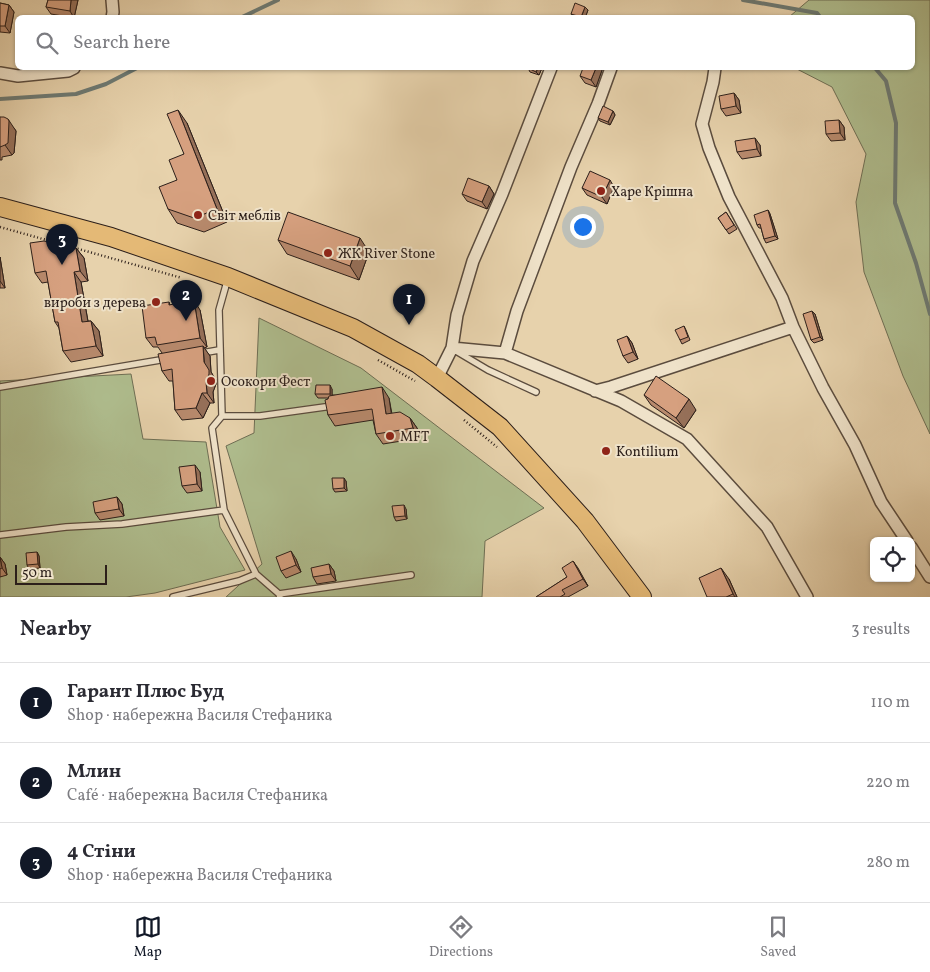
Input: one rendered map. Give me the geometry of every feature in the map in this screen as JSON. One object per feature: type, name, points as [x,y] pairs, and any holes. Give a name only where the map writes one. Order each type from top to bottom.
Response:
[{"type":"main road","points":[[0,208],[111,237],[228,277],[353,328],[418,364],[500,427],[585,521],[642,597]]},
{"type":"street","points":[[112,0],[112,15]]},
{"type":"street","points":[[0,73],[18,76],[70,70]]},
{"type":"street","points":[[437,378],[452,348],[457,316],[473,261],[551,70]]},
{"type":"street","points":[[505,353],[517,311],[570,167],[598,104],[610,70]]},
{"type":"street","points":[[715,70],[702,124],[708,148],[729,198],[782,298],[793,327],[823,388],[855,445],[881,502],[904,537]]},
{"type":"street","points":[[595,391],[793,327]]},
{"type":"street","points":[[452,348],[505,353],[621,401],[687,439],[766,527],[807,597]]},
{"type":"street","points":[[915,553],[930,577]]},
{"type":"lane","points":[[228,277],[219,310],[222,416],[212,428],[224,510],[256,574],[279,596],[411,575]]},
{"type":"lane","points":[[452,348],[488,370],[536,392]]},
{"type":"lane","points":[[200,354],[219,350]]},
{"type":"lane","points":[[0,387],[171,358]]},
{"type":"lane","points":[[222,416],[260,416],[332,406]]},
{"type":"lane","points":[[0,535],[66,527],[122,524],[224,510]]},
{"type":"lane","points":[[173,597],[239,581],[256,574]]},
{"type":"path","points":[[0,227],[187,280]]},
{"type":"path","points":[[378,360],[419,384]]},
{"type":"path","points":[[458,414],[503,452]]},
{"type":"green space","points":[[809,0],[930,0],[930,434],[903,376],[864,272],[856,202],[866,154],[832,87],[799,70],[915,70],[915,15],[791,15]]},
{"type":"green space","points":[[259,318],[361,368],[544,508],[485,541],[482,597],[226,597],[262,564],[226,446],[254,433]]},
{"type":"green space","points":[[131,374],[143,439],[206,442],[220,527],[245,570],[155,593],[126,597],[0,597],[0,381]]},
{"type":"building","points":[[48,0],[71,0],[70,11],[46,7]]},
{"type":"building","points":[[0,3],[9,5],[5,26],[0,26]]},
{"type":"building","points":[[575,3],[585,7],[582,15],[571,14]]},
{"type":"building","points":[[582,70],[595,70],[591,80],[580,76]]},
{"type":"building","points":[[734,93],[736,106],[721,109],[719,96]]},
{"type":"building","points":[[603,106],[613,111],[608,122],[598,118]]},
{"type":"building","points":[[178,110],[217,209],[194,218],[168,209],[159,187],[177,180],[169,160],[184,154],[167,114]]},
{"type":"building","points":[[0,117],[4,117],[9,121],[8,143],[0,147]]},
{"type":"building","points":[[839,120],[840,133],[826,134],[825,121]]},
{"type":"building","points":[[755,138],[757,149],[737,152],[735,141]]},
{"type":"building","points":[[590,171],[610,180],[602,197],[582,188]]},
{"type":"building","points":[[468,178],[489,186],[482,202],[462,194]]},
{"type":"building","points":[[768,210],[775,236],[764,239],[760,224],[757,225],[754,215]]},
{"type":"building","points":[[288,212],[360,238],[350,266],[278,240]]},
{"type":"building","points":[[726,212],[734,225],[726,230],[718,218]]},
{"type":"building","points":[[44,241],[76,248],[80,271],[74,272],[82,322],[91,321],[96,346],[63,351],[58,322],[55,322],[46,271],[35,273],[30,243]]},
{"type":"building","points":[[194,300],[200,338],[157,345],[155,337],[146,338],[142,306],[169,302],[169,305]]},
{"type":"building","points":[[812,311],[820,337],[811,340],[803,314]]},
{"type":"building","points":[[684,326],[688,337],[680,340],[675,330]]},
{"type":"building","points":[[627,336],[633,352],[623,356],[617,340]]},
{"type":"building","points":[[203,346],[204,362],[209,370],[206,382],[207,393],[202,393],[196,408],[175,410],[172,369],[162,371],[158,354]]},
{"type":"building","points":[[656,376],[689,399],[676,418],[644,395]]},
{"type":"building","points":[[316,385],[330,385],[330,394],[315,394]]},
{"type":"building","points":[[382,387],[386,414],[400,412],[410,418],[413,428],[376,434],[372,409],[328,415],[325,400],[329,396]]},
{"type":"building","points":[[195,465],[197,484],[182,486],[179,467]]},
{"type":"building","points":[[332,478],[344,478],[344,488],[333,489]]},
{"type":"building","points":[[117,497],[119,509],[95,513],[93,502]]},
{"type":"building","points":[[404,505],[405,516],[394,517],[392,506]]},
{"type":"building","points":[[291,551],[296,565],[281,571],[276,557]]},
{"type":"building","points":[[37,552],[38,564],[27,565],[26,553]]},
{"type":"building","points":[[573,561],[583,579],[562,590],[565,594],[560,597],[536,597],[567,577],[562,568]]},
{"type":"building","points":[[329,564],[331,574],[313,577],[311,568]]},
{"type":"building","points":[[721,568],[733,594],[726,597],[707,597],[699,578]]},
{"type":"waterway","points":[[246,15],[278,0]]},
{"type":"waterway","points":[[743,0],[817,13],[819,15]]},
{"type":"waterway","points":[[0,99],[76,94],[106,84],[133,70]]},
{"type":"waterway","points":[[877,70],[886,81],[896,123],[895,203],[916,263],[930,314]]},
{"type":"place","name":"Харе Крішна","points":[[601,191]]},
{"type":"place","name":"Світ меблів","points":[[198,215]]},
{"type":"place","name":"ЖК River Stone","points":[[328,253]]},
{"type":"place","name":"4 Стіни","points":[[62,265]]},
{"type":"place","name":"вироби з дерева","points":[[156,302]]},
{"type":"place","name":"Млин","points":[[186,321]]},
{"type":"place","name":"Гарант Плюс Буд","points":[[409,325]]},
{"type":"place","name":"Осокори Фест","points":[[211,381]]},
{"type":"place","name":"MFT","points":[[390,436]]},
{"type":"place","name":"Kontilium","points":[[606,451]]}]
